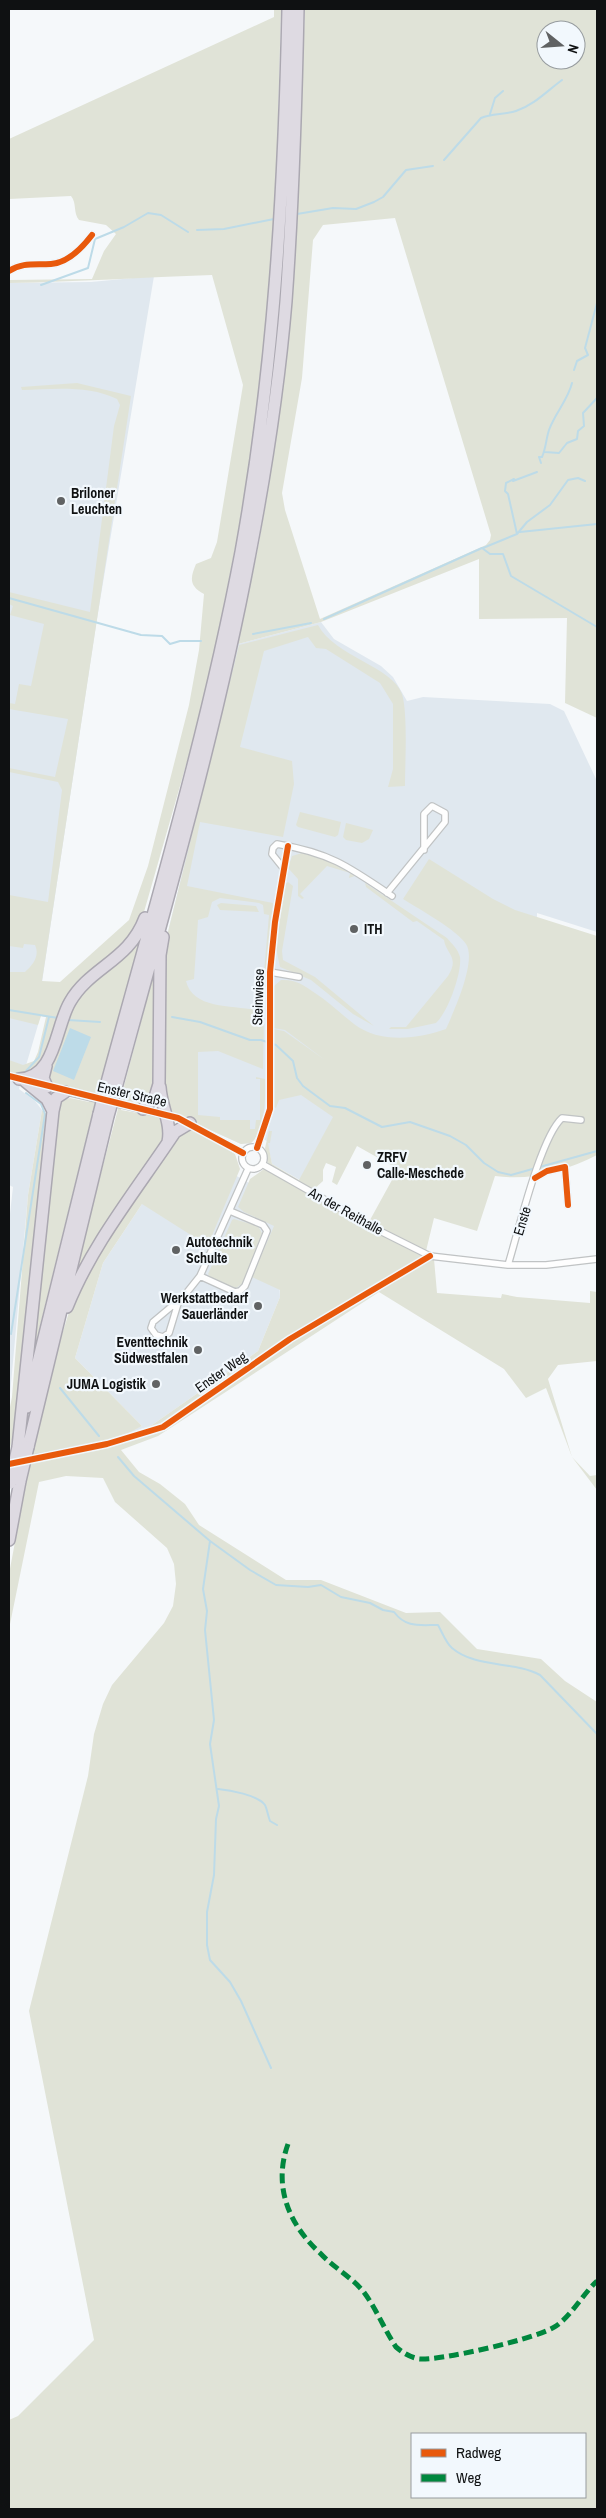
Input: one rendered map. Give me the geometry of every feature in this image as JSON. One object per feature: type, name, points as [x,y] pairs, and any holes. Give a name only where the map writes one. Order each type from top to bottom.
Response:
[{"type":"highway","points":[[237,597],[265,397],[275,302],[283,197],[288,9]]},
{"type":"highway","points":[[23,1447],[111,1087],[172,862],[237,597],[275,396],[286,304],[293,197],[298,9]]},
{"type":"highway","points":[[47,1087],[43,1078],[64,1014],[79,989],[120,956],[136,938],[172,862]]},
{"type":"highway","points":[[168,1144],[170,1132],[160,1099],[159,1084],[160,955],[172,862]]},
{"type":"highway","points":[[18,1079],[34,1076],[46,1066]]},
{"type":"highway","points":[[18,1079],[47,1099],[53,1111]]},
{"type":"highway","points":[[143,1109],[155,1097],[159,1084]]},
{"type":"highway","points":[[23,1447],[53,1111],[56,1098],[65,1092]]},
{"type":"highway","points":[[9,1540],[13,1484],[48,1355],[104,1115]]},
{"type":"highway","points":[[48,1355],[70,1299],[87,1265],[178,1129],[190,1124]]},
{"type":"street","points":[[9,271],[26,264],[62,262],[76,253],[92,235]]},
{"type":"street","points":[[284,869],[272,851],[277,844],[332,858],[389,895],[446,822],[445,813],[432,806],[424,814],[424,850]]},
{"type":"street","name":"Steinwiese","points":[[257,1148],[270,1109],[270,972],[288,846]]},
{"type":"street","name":"Steinwiese","points":[[270,972],[298,978]]},
{"type":"street","name":"Enster Straße","points":[[18,1079],[65,1092],[165,1114],[190,1124],[243,1153]]},
{"type":"street","name":"Enste","points":[[508,1265],[539,1163],[558,1122],[565,1118],[581,1120]]},
{"type":"street","points":[[248,1148],[257,1148],[264,1156],[262,1164],[255,1169],[248,1169],[242,1161],[243,1153],[248,1148]]},
{"type":"street","name":"An der Reithalle","points":[[262,1164],[380,1231],[430,1256]]},
{"type":"street","points":[[536,1175],[565,1167],[568,1205]]},
{"type":"street","points":[[179,1300],[169,1334],[163,1337],[156,1335],[151,1328],[153,1322],[179,1300],[200,1276],[248,1169]]},
{"type":"street","points":[[200,1276],[235,1292],[240,1291],[245,1286],[267,1231],[263,1225],[230,1211]]},
{"type":"street","points":[[430,1256],[508,1265],[546,1265],[596,1261]]},
{"type":"street","name":"Enster Weg","points":[[9,1464],[108,1444],[163,1427],[290,1339],[430,1256]]},
{"type":"shaded area","points":[[274,9],[281,9],[275,225],[256,425],[217,641],[194,737],[142,919],[130,939],[81,980],[66,997],[40,1067],[18,1076],[9,1073],[9,1060],[23,1065],[34,1061],[46,1017],[41,1016],[38,1025],[9,1018],[9,972],[25,972],[33,963],[37,953],[35,945],[24,944],[23,948],[9,946],[9,895],[48,902],[62,790],[58,782],[9,772],[9,768],[55,777],[68,719],[9,709],[9,703],[15,704],[19,684],[31,686],[44,624],[10,615],[13,606],[9,604],[9,592],[90,612],[114,426],[120,405],[117,399],[95,392],[71,389],[22,390],[21,387],[77,383],[131,396],[42,981],[60,982],[129,920],[148,866],[189,705],[199,650],[204,594],[193,585],[192,578],[196,564],[211,558],[217,542],[243,385],[212,275],[9,283],[9,280],[92,279],[104,251],[116,234],[106,225],[79,220],[71,196],[9,199],[9,139],[274,17]]},
{"type":"shaded area","points":[[305,9],[597,9],[597,718],[565,703],[567,618],[479,619],[479,559],[321,622],[238,644],[269,484],[293,292]],"holes":[[[395,218],[491,535],[486,545],[320,619],[285,510],[282,493],[302,378],[313,240],[323,225]]]},
{"type":"shaded area","points":[[154,276],[96,625],[42,982],[38,1025],[19,1089],[35,1101],[42,1110],[28,1195],[9,1406],[9,1223],[13,1187],[9,1185],[9,283],[91,282]]},
{"type":"shaded area","points":[[321,622],[334,639],[381,666],[393,677],[407,701],[423,697],[550,704],[564,711],[596,779],[597,932],[537,913],[534,1034],[526,1073],[373,1089],[305,1183],[272,1164],[267,1141],[256,1136],[251,1143],[241,1144],[172,1113],[164,1031],[167,936],[238,644]]},
{"type":"shaded area","points":[[318,625],[326,636],[349,654],[387,676],[396,684],[402,694],[406,726],[405,786],[388,787],[393,769],[393,704],[380,683],[326,649],[316,648],[308,637],[264,651],[240,747],[292,761],[294,784],[283,837],[200,822],[187,886],[273,903],[264,1003],[257,1001],[258,995],[262,995],[269,915],[264,914],[263,905],[259,903],[220,898],[212,902],[208,917],[198,920],[194,979],[186,981],[190,991],[198,998],[207,1002],[264,1012],[263,1069],[218,1051],[198,1052],[198,1115],[220,1117],[220,1120],[250,1120],[250,1129],[255,1129],[256,1120],[260,1120],[260,1079],[256,1079],[256,1077],[265,1079],[265,1104],[259,1131],[251,1143],[241,1144],[167,1110],[163,1095],[167,936],[239,645]]},
{"type":"shaded area","points":[[300,812],[341,822],[338,835],[335,837],[298,827],[296,825]]},
{"type":"shaded area","points":[[346,823],[373,830],[369,839],[362,843],[346,840],[343,837]]},
{"type":"shaded area","points":[[302,853],[329,861],[350,873],[327,866],[300,894],[304,898],[302,899],[298,896],[298,879],[288,868],[292,856]]},
{"type":"shaded area","points":[[429,859],[493,899],[515,910],[597,936],[597,1155],[573,1166],[535,1176],[495,1176],[477,1231],[434,1218],[426,1251],[385,1232],[370,1220],[398,1169],[357,1146],[337,1185],[332,1182],[336,1167],[326,1163],[323,1170],[323,1181],[313,1190],[268,1165],[265,1148],[269,1131],[272,1131],[270,1143],[268,1143],[272,1164],[299,1180],[333,1117],[301,1095],[279,1100],[276,1108],[274,1107],[273,1029],[284,1031],[325,1060],[285,1030],[273,1028],[274,986],[281,980],[291,980],[303,985],[354,1024],[375,1035],[399,1038],[411,1037],[446,1029],[467,974],[469,952],[466,944],[455,932],[403,899]]},
{"type":"shaded area","points":[[288,882],[293,886],[282,951],[283,960],[315,977],[374,1026],[353,1014],[311,980],[280,967],[276,948],[285,884]]},
{"type":"shaded area","points":[[365,883],[447,938],[458,952],[460,957],[459,973],[449,1002],[441,1018],[436,1023],[408,1029],[389,1029],[391,1027],[406,1027],[448,976],[453,960],[444,940],[417,921],[413,922],[366,887]]},
{"type":"shaded area","points":[[221,903],[256,906],[259,912],[220,910],[217,905]]},
{"type":"shaded area","points":[[141,938],[95,1103],[31,1362],[58,1101],[70,1098],[89,1102],[91,1095],[52,1086],[46,1077],[62,1029],[76,1002],[99,977]]},
{"type":"shaded area","points":[[157,961],[156,1084],[151,1098],[142,1104],[124,1100],[121,1110],[160,1117],[166,1136],[70,1291]]},
{"type":"shaded area","points":[[42,1110],[49,1119],[17,1417],[9,1453],[9,1412],[12,1397],[28,1195]]},
{"type":"shaded area","points":[[188,1128],[215,1141],[235,1154],[240,1169],[208,1245],[200,1247],[194,1241],[194,1237],[142,1204],[103,1263],[75,1358],[142,1426],[121,1437],[152,1425],[258,1351],[280,1297],[280,1290],[252,1277],[274,1226],[244,1212],[238,1207],[250,1179],[264,1169],[424,1256],[427,1261],[434,1259],[437,1293],[501,1298],[502,1294],[590,1303],[590,1291],[597,1292],[597,1361],[558,1365],[548,1379],[572,1457],[546,1388],[526,1398],[504,1369],[379,1292],[158,1436],[121,1450],[139,1472],[160,1484],[185,1504],[199,1525],[286,1580],[321,1580],[406,1613],[440,1612],[477,1649],[541,1659],[565,1681],[597,1702],[597,2509],[9,2509],[9,2420],[18,2416],[94,2340],[29,2011],[88,1776],[94,1734],[103,1704],[112,1685],[164,1623],[173,1606],[176,1584],[174,1564],[167,1548],[115,1502],[103,1478],[66,1476],[39,1482],[9,1629],[9,1574],[28,1473],[60,1341],[70,1309],[90,1269],[177,1134]]},
{"type":"shaded area","points":[[274,1174],[280,1297],[258,1351],[152,1425],[114,1439],[142,1426],[75,1358],[103,1263],[142,1204],[235,1175],[249,1183]]},
{"type":"shaded area","points":[[234,1219],[258,1226],[262,1233],[243,1283],[236,1288],[212,1279],[208,1274]]},
{"type":"shaded area","points":[[572,1457],[590,1476],[597,1475],[597,1490]]},
{"type":"water","points":[[70,1028],[91,1037],[74,1080],[53,1071]]},
{"type":"waterway","points":[[444,160],[481,118],[523,108],[562,80]]},
{"type":"waterway","points":[[490,114],[495,98],[503,91]]},
{"type":"waterway","points":[[297,214],[333,208],[356,209],[383,197],[406,170],[433,166]]},
{"type":"waterway","points":[[41,285],[88,268],[95,239],[124,227],[148,213],[161,215],[188,232]]},
{"type":"waterway","points":[[197,230],[224,229],[274,219]]},
{"type":"waterway","points":[[574,370],[577,361],[588,355],[585,348],[597,303]]},
{"type":"waterway","points":[[541,463],[539,457],[542,457],[549,430],[568,395],[572,383]]},
{"type":"waterway","points":[[545,452],[559,453],[567,443],[577,439],[578,431],[584,426],[583,413],[597,398]]},
{"type":"waterway","points":[[483,548],[517,534],[508,494],[505,491],[506,483],[537,472]]},
{"type":"waterway","points":[[517,534],[527,522],[550,505],[568,480],[578,478],[585,481]]},
{"type":"waterway","points":[[520,532],[597,524]]},
{"type":"waterway","points":[[324,619],[482,548],[490,554],[503,554],[511,576],[597,627]]},
{"type":"waterway","points":[[9,598],[141,635],[162,636],[170,644],[180,641],[201,641]]},
{"type":"waterway","points":[[253,634],[311,623]]},
{"type":"waterway","points":[[9,1010],[58,1018]]},
{"type":"waterway","points":[[26,1071],[39,1057],[49,1017]]},
{"type":"waterway","points":[[172,1017],[200,1022],[250,1040],[261,1040],[276,1045],[293,1061],[297,1078],[303,1086],[330,1106],[345,1108],[382,1127],[410,1122],[450,1136],[466,1145],[484,1163],[498,1172],[511,1175],[597,1151]]},
{"type":"waterway","points":[[68,1020],[100,1022]]},
{"type":"waterway","points":[[11,1334],[45,1114],[41,1104],[26,1093]]},
{"type":"waterway","points":[[60,1388],[99,1436]]},
{"type":"waterway","points":[[118,1457],[134,1476],[210,1541],[250,1570],[276,1585],[308,1587],[321,1585],[341,1597],[370,1603],[383,1610],[394,1612],[403,1621],[408,1623],[438,1625],[450,1646],[461,1654],[483,1662],[519,1668],[540,1675],[597,1734]]},
{"type":"waterway","points":[[210,1541],[203,1589],[207,1611],[205,1630],[214,1720],[210,1744],[219,1806],[216,1819],[214,1875],[207,1912],[207,1945],[210,1960],[230,1982],[241,2001],[271,2068]]},
{"type":"waterway","points":[[218,1789],[243,1794],[261,1801],[265,1805],[270,1821],[277,1825]]},
{"type":"marked path","points":[[288,2144],[282,2174],[283,2189],[286,2203],[299,2230],[325,2258],[363,2291],[396,2347],[410,2356],[419,2359],[430,2359],[467,2353],[531,2337],[546,2331],[562,2321],[597,2281]]},
{"type":"cycle path","points":[[9,271],[24,265],[51,264],[63,261],[79,250],[92,235]]},
{"type":"cycle path","points":[[257,1148],[270,1109],[270,972],[275,922],[288,846]]},
{"type":"cycle path","points":[[9,1076],[178,1118],[243,1153]]},
{"type":"cycle path","points":[[535,1178],[547,1171],[565,1167],[568,1205]]},
{"type":"cycle path","points":[[9,1464],[107,1444],[163,1427],[290,1339],[430,1256]]},
{"type":"place","name":"Briloner Leuchten","points":[[61,501]]},
{"type":"place","name":"ITH","points":[[354,929]]},
{"type":"place","name":"ZRFV Calle-Meschede","points":[[367,1165]]},
{"type":"place","name":"Autotechnik Schulte","points":[[176,1250]]},
{"type":"place","name":"Werkstattbedarf Sauerländer","points":[[258,1306]]},
{"type":"place","name":"Eventtechnik Südwestfalen","points":[[198,1350]]},
{"type":"place","name":"JUMA Logistik","points":[[156,1384]]}]
